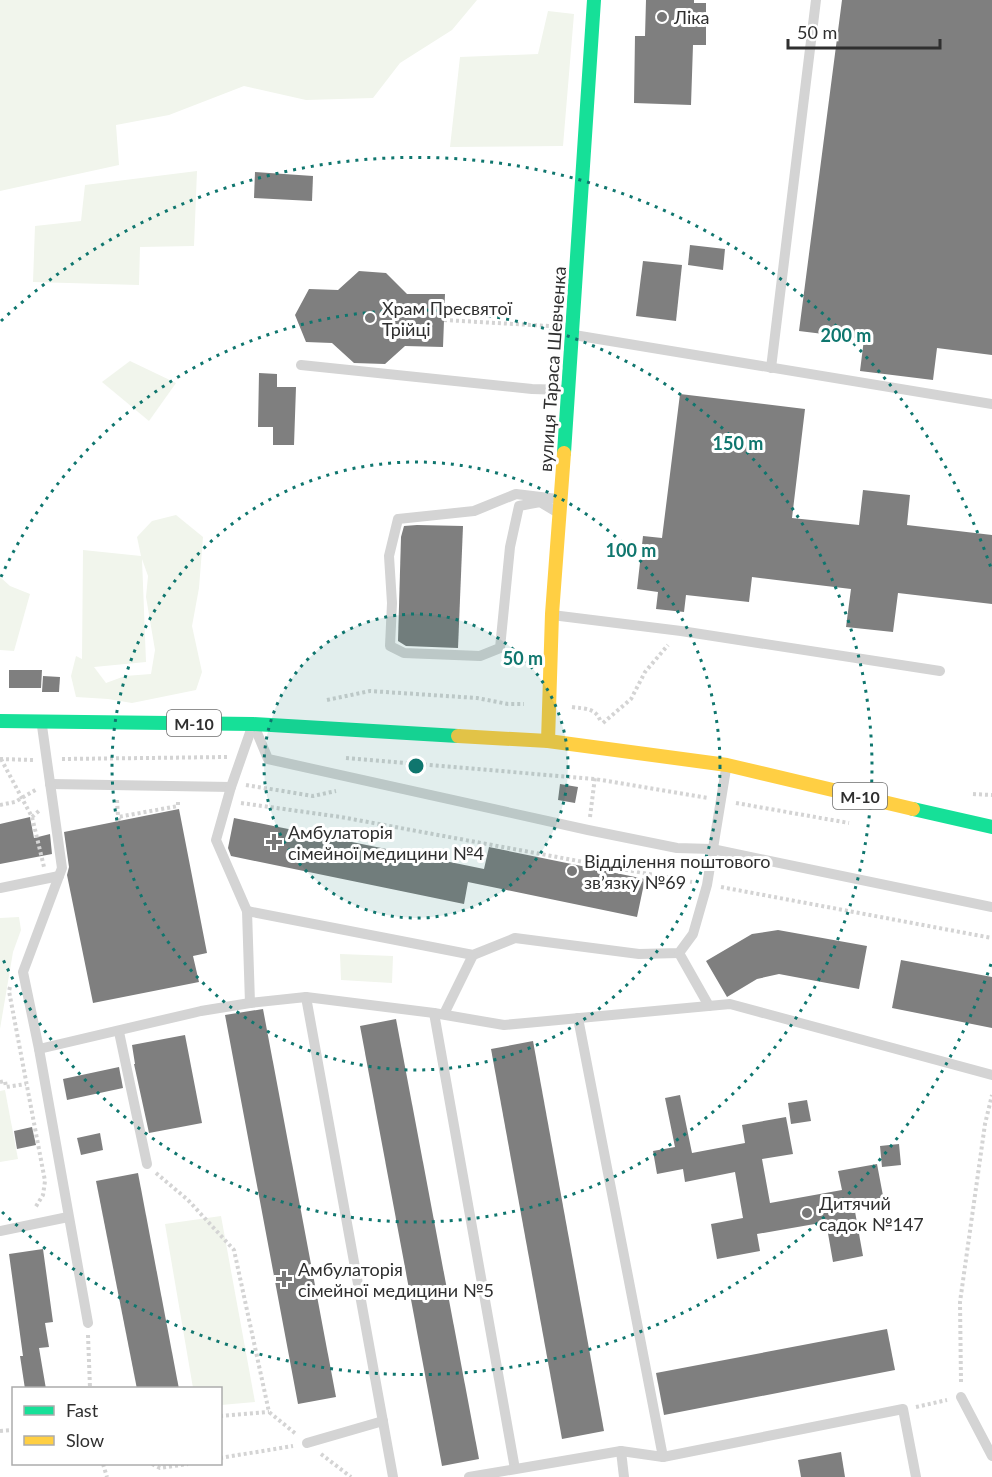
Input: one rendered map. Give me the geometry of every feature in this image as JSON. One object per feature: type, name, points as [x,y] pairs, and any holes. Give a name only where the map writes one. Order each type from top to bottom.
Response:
[{"type":"main road","name":"вулиця Тараса Шевченка","points":[[548,741],[552,615],[574,334],[594,0]]},
{"type":"main road","name":"М-10","points":[[0,721],[253,724],[548,741],[727,765],[992,827]]},
{"type":"lane","points":[[771,368],[816,0]]},
{"type":"lane","points":[[574,334],[992,404]]},
{"type":"lane","points":[[301,365],[569,390]]},
{"type":"lane","points":[[560,514],[540,502],[519,506],[510,547],[500,648],[480,656],[404,653],[390,646],[392,603],[390,556],[398,519],[474,511],[516,494],[561,499]]},
{"type":"lane","points":[[552,615],[681,631],[940,671]]},
{"type":"lane","points":[[41,723],[62,868],[22,972],[39,1049],[88,1323]]},
{"type":"lane","points":[[250,1003],[247,911],[216,840],[231,787],[253,724]]},
{"type":"lane","points":[[253,724],[268,759],[588,830],[677,848],[712,849],[992,907]]},
{"type":"lane","points":[[679,953],[693,934],[707,885],[727,765]]},
{"type":"lane","points":[[50,784],[231,787]]},
{"type":"lane","points":[[0,888],[59,876]]},
{"type":"lane","points":[[247,911],[473,955],[515,938],[639,954],[679,953]]},
{"type":"lane","points":[[679,953],[709,1006]]},
{"type":"lane","points":[[473,955],[439,1013],[514,1469]]},
{"type":"lane","points":[[39,1049],[201,1011],[306,997],[439,1013],[504,1025],[730,1004],[992,1075]]},
{"type":"lane","points":[[306,997],[393,1477]]},
{"type":"lane","points":[[578,1018],[663,1456]]},
{"type":"lane","points":[[119,1032],[147,1164]]},
{"type":"lane","points":[[0,1231],[68,1217]]},
{"type":"lane","points":[[961,1396],[992,1456]]},
{"type":"lane","points":[[469,1477],[621,1451],[663,1456],[903,1409],[916,1477]]},
{"type":"lane","points":[[307,1443],[383,1420]]},
{"type":"lane","points":[[621,1451],[624,1477]]},
{"type":"path","points":[[444,320],[559,327]]},
{"type":"path","points":[[572,707],[593,710],[599,716],[601,724],[631,699],[645,672],[681,631]]},
{"type":"path","points":[[370,691],[477,698],[508,704],[525,704]]},
{"type":"path","points":[[53,759],[242,757]]},
{"type":"path","points":[[336,757],[595,779],[850,823]]},
{"type":"path","points":[[0,759],[23,761]]},
{"type":"path","points":[[588,830],[595,779]]},
{"type":"path","points":[[250,786],[313,796],[346,788]]},
{"type":"path","points":[[0,806],[15,802],[31,792]]},
{"type":"path","points":[[117,800],[119,819],[178,806],[178,802]]},
{"type":"path","points":[[254,804],[341,817],[692,882]]},
{"type":"path","points":[[720,887],[992,938]]},
{"type":"path","points":[[0,1082],[5,1081],[6,1087],[26,1084]]},
{"type":"path","points":[[903,1409],[961,1396],[960,1302],[985,1124],[992,1095]]},
{"type":"path","points":[[147,1164],[188,1200],[234,1250],[269,1412],[351,1477]]},
{"type":"path","points":[[88,1323],[90,1387]]},
{"type":"path","points":[[222,1416],[269,1412]]},
{"type":"path","points":[[222,1458],[307,1443]]},
{"type":"path","points":[[154,1465],[160,1468],[181,1465]]},
{"type":"shaded area","points":[[0,0],[477,0],[452,30],[400,63],[373,98],[306,100],[244,86],[169,115],[116,125],[119,165],[0,191]]},
{"type":"shaded area","points":[[548,11],[574,14],[563,146],[450,147],[460,57],[538,54]]},
{"type":"shaded area","points":[[197,171],[194,246],[140,247],[139,285],[33,282],[35,226],[81,221],[85,185]]},
{"type":"shaded area","points":[[130,361],[176,383],[149,421],[102,382]]},
{"type":"shaded area","points":[[176,515],[203,537],[199,588],[192,626],[202,672],[196,690],[132,703],[76,697],[71,676],[76,656],[82,659],[83,550],[141,556],[137,537],[152,521]],"holes":[[[142,559],[148,576],[146,597],[155,650],[151,674],[125,676],[106,683],[94,667],[146,662]]]},
{"type":"shaded area","points":[[0,577],[10,586],[30,594],[14,651],[0,650]]},
{"type":"shaded area","points":[[19,917],[21,930],[13,952],[0,1029],[0,918]]},
{"type":"shaded area","points":[[340,954],[393,956],[392,983],[341,980]]},
{"type":"shaded area","points":[[5,1090],[18,1159],[0,1162],[0,1091]]},
{"type":"shaded area","points":[[221,1216],[255,1402],[222,1405],[222,1387],[193,1387],[165,1224]]},
{"type":"building","points":[[646,0],[694,0],[694,3],[706,3],[706,45],[693,45],[691,105],[634,103],[635,36],[645,36]]},
{"type":"building","points":[[842,0],[992,0],[992,355],[937,348],[933,380],[860,371],[864,339],[799,331]]},
{"type":"building","points":[[255,172],[313,176],[312,201],[254,198]]},
{"type":"building","points":[[690,245],[725,249],[723,270],[688,265]]},
{"type":"building","points":[[643,261],[682,265],[676,321],[636,316]]},
{"type":"building","name":"Храм Пресвятої Трійці","points":[[359,271],[386,273],[407,294],[445,294],[443,347],[405,346],[385,364],[354,363],[332,343],[306,342],[295,315],[309,289],[338,290]]},
{"type":"building","points":[[259,373],[277,374],[277,387],[296,387],[294,445],[273,445],[273,427],[258,427]]},
{"type":"building","points":[[680,394],[805,409],[792,518],[859,525],[863,490],[910,495],[907,525],[992,535],[992,604],[898,593],[893,632],[846,627],[851,589],[752,577],[749,602],[686,595],[684,612],[656,609],[658,592],[637,589],[643,536],[662,538]]},
{"type":"building","points":[[404,526],[463,526],[458,648],[406,646],[398,641],[401,537]]},
{"type":"building","points":[[9,670],[42,670],[41,688],[9,688]]},
{"type":"building","points":[[43,676],[60,677],[59,692],[42,692]]},
{"type":"building","points":[[560,784],[578,787],[575,803],[558,800]]},
{"type":"building","points":[[179,809],[207,953],[193,956],[199,982],[93,1003],[67,875],[69,867],[64,832]]},
{"type":"building","points":[[30,817],[34,838],[50,834],[52,854],[0,864],[0,824]]},
{"type":"building","points":[[234,818],[484,869],[489,847],[645,879],[637,917],[468,882],[464,904],[231,856],[228,848]]},
{"type":"building","points":[[778,930],[867,946],[859,989],[779,974],[757,979],[727,997],[706,961],[752,934]]},
{"type":"building","points":[[901,960],[992,977],[992,1028],[892,1008]]},
{"type":"building","points":[[263,1009],[336,1397],[298,1404],[225,1015]]},
{"type":"building","points":[[396,1019],[479,1459],[442,1466],[360,1026]]},
{"type":"building","points":[[185,1035],[202,1123],[149,1133],[132,1045]]},
{"type":"building","points":[[533,1041],[604,1431],[562,1439],[491,1049]]},
{"type":"building","points":[[119,1067],[123,1088],[67,1100],[63,1079]]},
{"type":"building","points":[[680,1095],[692,1153],[745,1143],[742,1125],[786,1117],[793,1154],[762,1159],[770,1203],[842,1190],[838,1171],[877,1164],[884,1201],[854,1206],[863,1256],[833,1262],[826,1222],[757,1234],[760,1251],[717,1259],[711,1224],[743,1218],[735,1172],[685,1182],[683,1169],[657,1174],[653,1151],[675,1147],[665,1098]]},
{"type":"building","points":[[807,1100],[811,1121],[791,1124],[788,1103]]},
{"type":"building","points":[[32,1127],[36,1145],[17,1149],[14,1131]]},
{"type":"building","points":[[100,1133],[103,1150],[81,1155],[77,1138]]},
{"type":"building","points":[[899,1144],[901,1165],[882,1167],[880,1146]]},
{"type":"building","points":[[138,1173],[179,1387],[137,1387],[96,1181]]},
{"type":"building","points":[[43,1249],[53,1322],[45,1323],[49,1347],[39,1348],[46,1387],[25,1387],[20,1356],[23,1356],[9,1254]]},
{"type":"building","points":[[887,1329],[895,1370],[664,1415],[656,1373]]},
{"type":"building","points":[[841,1452],[845,1477],[801,1477],[798,1460]]},
{"type":"traffic: fast","points":[[564,453],[594,0]]},
{"type":"traffic: fast","points":[[0,721],[253,724],[458,736]]},
{"type":"traffic: fast","points":[[913,809],[992,827]]},
{"type":"traffic: slow","points":[[548,741],[552,614],[564,453]]},
{"type":"traffic: slow","points":[[458,736],[548,741],[727,765],[913,809]]},
{"type":"place","name":"Ліка","points":[[662,17]]},
{"type":"place","name":"Храм Пресвятої Трійці","points":[[370,318]]},
{"type":"place","name":"Амбулаторія сімейної медицини №4","points":[[274,842]]},
{"type":"place","name":"Відділення поштового зв’язку №69","points":[[572,871]]},
{"type":"place","name":"Дитячий садок №147","points":[[807,1213]]},
{"type":"place","name":"Амбулаторія сімейної медицини №5","points":[[284,1279]]}]
